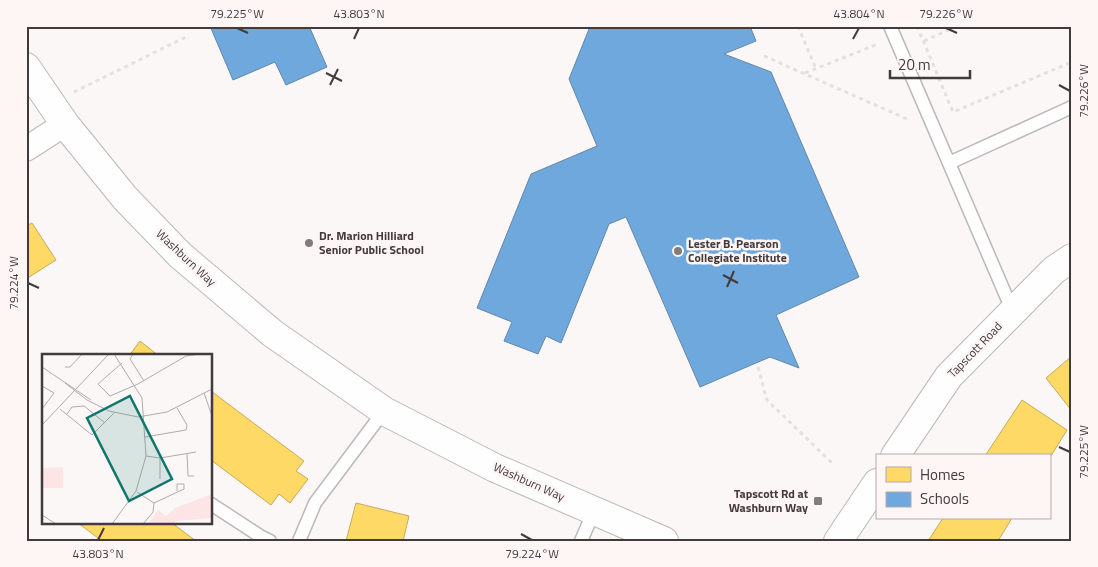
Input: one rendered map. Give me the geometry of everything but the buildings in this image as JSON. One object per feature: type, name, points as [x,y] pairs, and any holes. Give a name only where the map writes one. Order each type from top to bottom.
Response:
[{"type":"street","name":"Washburn Way","points":[[26,67],[57,114],[125,198],[180,255],[272,333],[384,412],[495,468],[664,541]]},
{"type":"street","points":[[26,149],[57,114]]},
{"type":"street","name":"Tapscott Road","points":[[896,454],[949,376],[1054,270],[1072,258]]},
{"type":"street","points":[[838,541],[876,484]]},
{"type":"lane","points":[[893,32],[1013,312]]},
{"type":"lane","points":[[949,162],[1072,107]]},
{"type":"lane","points":[[299,541],[316,503],[384,412]]},
{"type":"lane","points":[[212,505],[270,541]]},
{"type":"lane","points":[[581,541],[594,511]]},
{"type":"path","points":[[798,26],[816,69]]},
{"type":"path","points":[[917,26],[953,112],[1072,62]]},
{"type":"path","points":[[924,41],[957,26]]},
{"type":"path","points":[[805,73],[893,32]]},
{"type":"path","points":[[57,114],[188,36]]},
{"type":"path","points":[[764,56],[935,132]]},
{"type":"path","points":[[758,367],[766,400],[832,463]]},
{"type":"place","name":"Dr. Marion Hilliard Senior Public School","points":[[309,243]]},
{"type":"place","name":"Lester B. Pearson Collegiate Institute","points":[[678,251]]},
{"type":"place","name":"Tapscott Rd at Washburn Way","points":[[818,501]]}]
